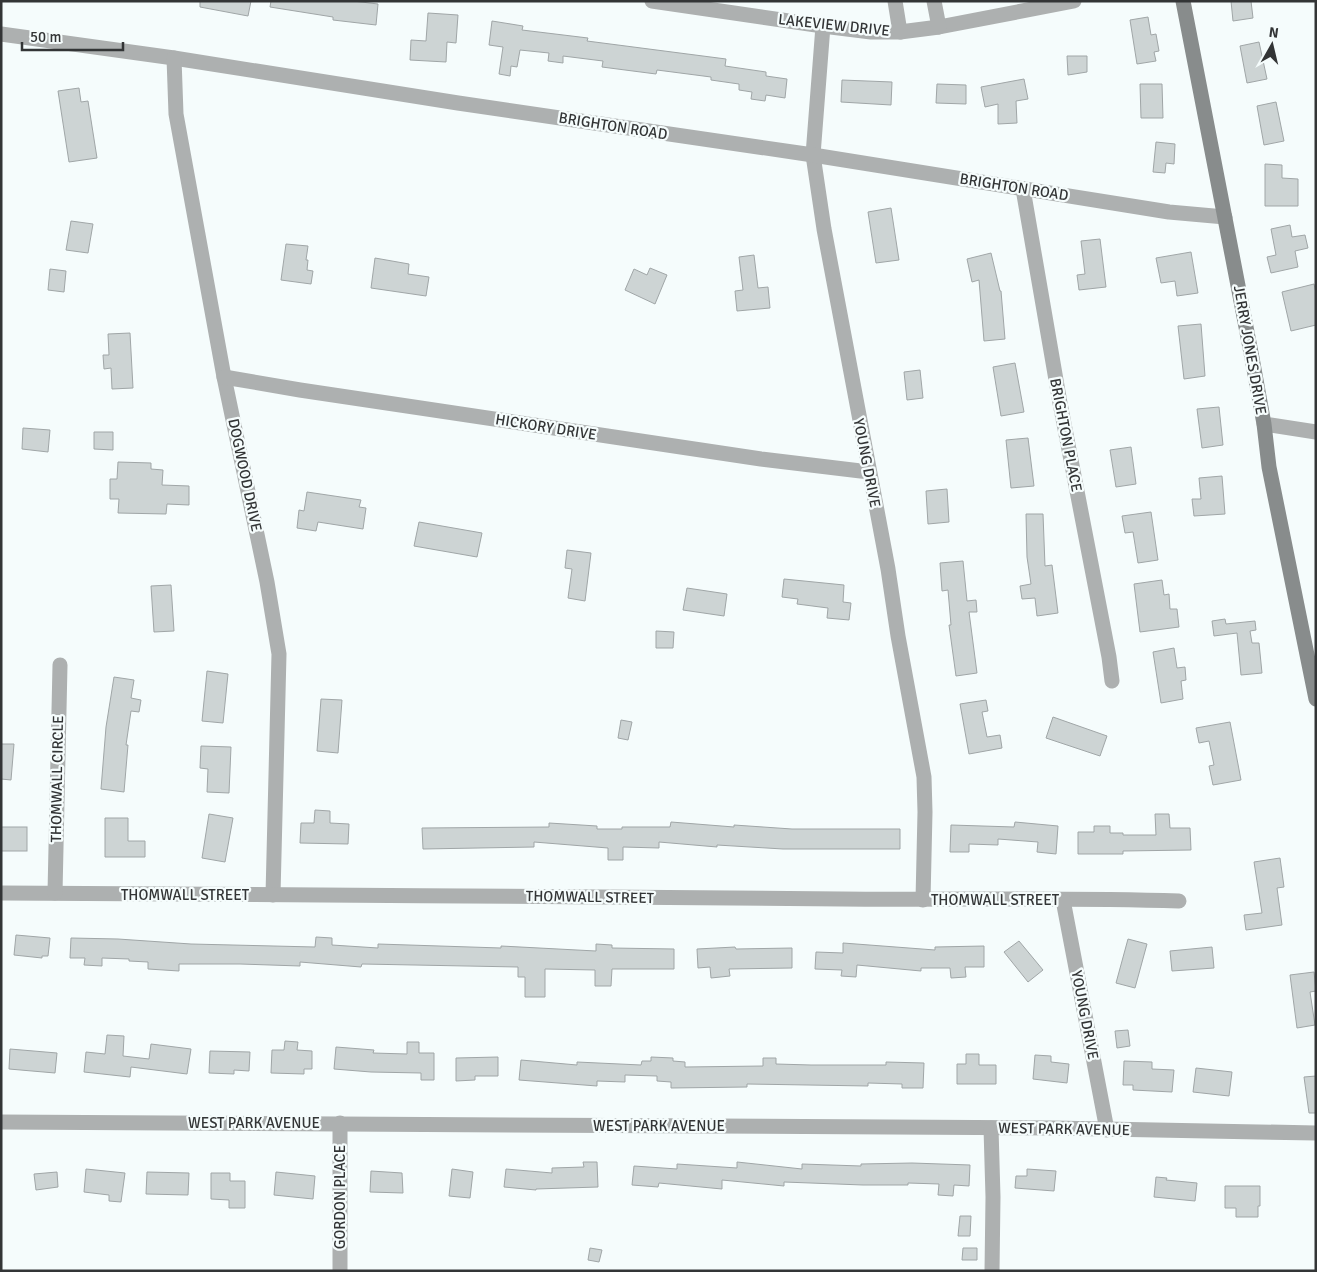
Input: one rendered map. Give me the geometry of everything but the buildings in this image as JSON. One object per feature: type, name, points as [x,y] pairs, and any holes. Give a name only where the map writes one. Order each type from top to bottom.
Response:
[{"type":"main road","name":"JERRY JONES DRIVE","points":[[1183,1],[1264,424],[1269,467],[1316,699]]},
{"type":"street","name":"LAKEVIEW DRIVE","points":[[652,1],[871,32],[900,32],[938,27],[1074,1]]},
{"type":"street","points":[[895,1],[900,32]]},
{"type":"street","points":[[934,1],[938,27]]},
{"type":"street","name":"YOUNG DRIVE","points":[[823,26],[813,155],[824,230],[888,569],[898,636],[924,777],[923,900]]},
{"type":"street","name":"BRIGHTON ROAD","points":[[1,34],[174,58],[449,102],[813,155],[1169,212],[1225,218]]},
{"type":"street","name":"DOGWOOD DRIVE","points":[[174,58],[176,114],[224,377],[266,573],[279,654],[273,895]]},
{"type":"street","name":"BRIGHTON PLACE","points":[[1022,188],[1112,681]]},
{"type":"street","name":"HICKORY DRIVE","points":[[224,377],[761,459],[869,472]]},
{"type":"street","points":[[1264,424],[1316,432]]},
{"type":"street","name":"THOMWALL CIRCLE","points":[[55,893],[60,665]]},
{"type":"street","name":"THOMWALL STREET","points":[[1,892],[923,900],[1127,899],[1179,902]]},
{"type":"street","name":"YOUNG DRIVE","points":[[1063,900],[1107,1130]]},
{"type":"street","name":"WEST PARK AVENUE","points":[[1,1122],[991,1128],[1316,1133]]},
{"type":"street","name":"GORDON PLACE","points":[[340,1123],[340,1271]]},
{"type":"street","points":[[991,1128],[993,1197],[992,1271]]}]
